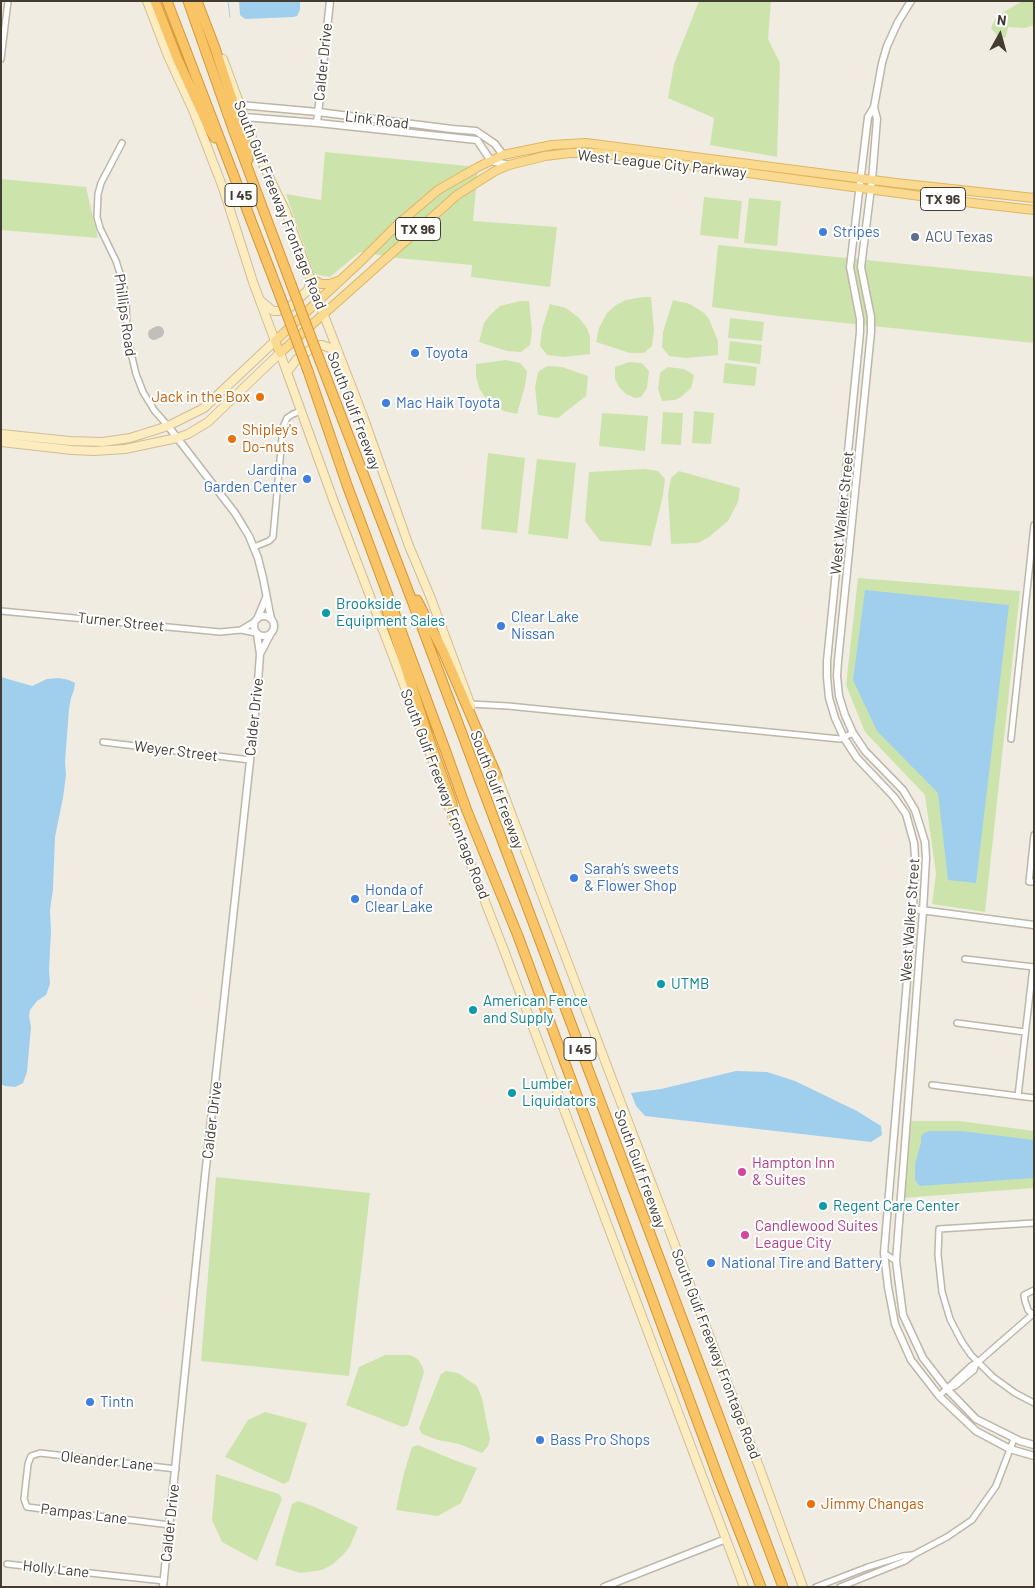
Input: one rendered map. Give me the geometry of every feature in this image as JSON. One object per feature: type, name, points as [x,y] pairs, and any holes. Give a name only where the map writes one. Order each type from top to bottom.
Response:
[{"type":"highway","points":[[155,1],[177,58],[210,130],[226,154]]},
{"type":"highway","name":"South Gulf Freeway","points":[[167,1],[308,371],[338,459],[452,769],[518,936],[718,1477],[761,1587]]},
{"type":"highway","name":"South Gulf Freeway","points":[[188,1],[291,284],[783,1587]]},
{"type":"highway","points":[[199,1],[248,148],[248,168]]},
{"type":"highway","points":[[338,459],[349,502],[452,803],[454,822]]},
{"type":"highway","points":[[378,512],[391,530],[418,601],[443,651],[497,776]]},
{"type":"main road","name":"South Gulf Freeway Frontage Road","points":[[147,1],[168,56],[193,110],[223,188],[260,300],[334,502],[416,714],[454,822],[499,936],[744,1587]]},
{"type":"main road","name":"South Gulf Freeway Frontage Road","points":[[199,1],[258,154],[286,212],[409,546],[430,596],[803,1587]]},
{"type":"main road","name":"West League City Parkway","points":[[1,434],[70,441],[103,442],[130,438],[168,426],[204,408],[397,226],[438,190],[478,167],[503,156],[552,145],[586,143],[861,179],[1034,198]]},
{"type":"main road","name":"West League City Parkway","points":[[1,442],[94,451],[125,449],[188,434],[208,422],[280,354],[456,195],[495,171],[509,165],[545,156],[570,153],[598,153],[1034,210]]},
{"type":"main road","points":[[260,300],[273,311],[278,311],[290,307],[308,290],[310,279],[321,284],[330,284],[342,279]]},
{"type":"main road","points":[[287,372],[297,359],[317,345],[338,350]]},
{"type":"street","points":[[1,59],[8,1]]},
{"type":"street","name":"Calder Drive","points":[[316,123],[330,1]]},
{"type":"street","name":"West Walker Street","points":[[911,1],[898,22],[887,46],[874,108],[877,119],[871,190],[861,267],[871,318],[871,332],[837,676],[839,696],[853,733],[865,751],[902,790],[915,810],[925,842],[923,911],[896,1261],[903,1316],[923,1358],[947,1389],[976,1419],[1014,1439],[1034,1445]]},
{"type":"street","name":"Link Road","points":[[240,105],[318,112],[476,131],[495,144],[503,156]]},
{"type":"street","name":"West Walker Street","points":[[874,108],[868,117],[850,267],[860,319],[860,332],[827,661],[827,677],[829,698],[844,738],[857,758],[894,797],[906,814],[914,844],[913,910],[884,1253],[888,1287],[896,1324],[911,1360],[939,1396],[976,1431],[1010,1449],[1034,1456]]},
{"type":"street","name":"Link Road","points":[[244,117],[382,129],[477,140],[484,149]]},
{"type":"street","points":[[382,129],[383,120]]},
{"type":"street","name":"Phillips Road","points":[[122,143],[105,172],[101,183],[98,217],[100,228],[124,283],[127,336],[136,374],[143,392],[154,410],[168,426]]},
{"type":"street","points":[[484,149],[490,161],[509,165]]},
{"type":"street","points":[[478,167],[482,161],[484,149]]},
{"type":"street","points":[[254,547],[269,541],[273,537],[283,427],[287,418],[301,411]]},
{"type":"street","points":[[168,426],[235,513],[254,547],[263,578],[274,629],[270,634],[263,637],[256,634],[254,629],[266,596]]},
{"type":"street","points":[[1011,739],[1034,525]]},
{"type":"street","name":"Turner Street","points":[[1,611],[220,632],[241,630],[256,634]]},
{"type":"street","points":[[256,620],[265,616],[271,619]]},
{"type":"street","name":"Turner Street","points":[[241,630],[256,620]]},
{"type":"street","name":"Calder Drive","points":[[164,1584],[205,1176],[258,696],[260,654],[256,634]]},
{"type":"street","name":"Calder Drive","points":[[260,654],[270,634]]},
{"type":"street","points":[[470,704],[508,706],[840,739],[853,733]]},
{"type":"street","name":"Weyer Street","points":[[103,742],[250,760]]},
{"type":"street","points":[[1031,882],[1034,835]]},
{"type":"street","points":[[913,910],[1034,925]]},
{"type":"street","points":[[965,959],[1033,967],[1018,1096]]},
{"type":"street","points":[[957,1023],[1025,1032]]},
{"type":"street","points":[[902,1038],[913,1039]]},
{"type":"street","points":[[932,1085],[1034,1098]]},
{"type":"street","points":[[1034,1223],[939,1229],[938,1266],[947,1312],[962,1342],[971,1355],[977,1363],[1009,1389],[1034,1403]]},
{"type":"street","points":[[884,1253],[896,1261]]},
{"type":"street","points":[[1024,1295],[1034,1290]]},
{"type":"street","points":[[1018,1292],[1024,1295]]},
{"type":"street","points":[[939,1396],[971,1366],[1033,1315],[1028,1310],[1024,1295]]},
{"type":"street","points":[[840,1587],[905,1561],[972,1520],[996,1486],[1014,1439]]},
{"type":"street","name":"Oleander Lane","points":[[38,1454],[176,1468]]},
{"type":"street","name":"Pampas Lane","points":[[38,1454],[31,1456],[28,1464],[24,1499],[27,1507],[170,1525]]},
{"type":"street","points":[[604,1587],[726,1539]]},
{"type":"street","points":[[816,1587],[868,1567],[903,1556],[913,1555]]},
{"type":"street","name":"Holly Lane","points":[[7,1564],[164,1584]]},
{"type":"green space","points":[[699,1],[771,1],[768,39],[780,63],[777,157],[710,145],[714,118],[668,98],[674,64]]},
{"type":"green space","points":[[1022,1],[1034,1],[1034,25],[1025,28],[1008,27],[1006,37],[1000,39],[991,28],[996,17]]},
{"type":"green space","points":[[325,152],[478,167],[473,221],[557,227],[550,287],[471,277],[472,265],[397,258],[360,252],[330,277],[314,274],[286,194],[321,200]]},
{"type":"green space","points":[[1,179],[86,187],[98,238],[1,230]]},
{"type":"green space","points":[[704,197],[742,201],[738,239],[700,235]]},
{"type":"green space","points":[[749,198],[781,201],[777,246],[744,243]]},
{"type":"green space","points":[[718,245],[1034,277],[1034,343],[778,316],[712,307]]},
{"type":"green space","points":[[651,297],[654,331],[652,346],[644,353],[630,353],[596,342],[599,328],[607,313],[616,305],[626,300]]},
{"type":"green space","points":[[673,300],[690,304],[704,313],[709,319],[718,341],[718,355],[686,358],[669,356],[662,347],[663,332]]},
{"type":"green space","points":[[520,301],[529,301],[532,331],[530,345],[521,352],[507,351],[479,342],[484,323],[490,315],[500,306]]},
{"type":"green space","points":[[550,304],[566,308],[578,317],[587,328],[590,337],[590,354],[564,357],[547,355],[540,346],[542,329]]},
{"type":"green space","points":[[730,318],[764,322],[762,341],[728,338]]},
{"type":"green space","points":[[730,341],[762,345],[760,364],[728,360]]},
{"type":"green space","points":[[506,360],[520,363],[527,371],[517,414],[494,406],[479,388],[476,376],[476,364]]},
{"type":"green space","points":[[629,362],[642,363],[649,371],[647,388],[641,397],[635,398],[626,394],[619,387],[615,379],[615,367]]},
{"type":"green space","points":[[725,363],[757,367],[755,386],[723,383]]},
{"type":"green space","points":[[547,366],[562,367],[588,376],[586,396],[558,418],[538,415],[535,387],[538,372]]},
{"type":"green space","points":[[668,367],[684,369],[694,375],[693,381],[691,388],[681,397],[675,400],[662,401],[658,389],[660,373]]},
{"type":"green space","points":[[694,411],[714,413],[711,444],[692,443]]},
{"type":"green space","points":[[663,412],[683,413],[681,445],[661,444]]},
{"type":"green space","points":[[602,413],[648,416],[645,451],[599,446]]},
{"type":"green space","points":[[488,453],[525,458],[517,533],[481,529]]},
{"type":"green space","points":[[537,459],[576,463],[568,539],[528,534]]},
{"type":"green space","points":[[644,469],[658,471],[665,479],[651,546],[600,541],[585,521],[589,472]]},
{"type":"green space","points":[[679,471],[740,488],[738,502],[728,521],[709,537],[698,543],[671,544],[668,494],[671,478]]},
{"type":"green space","points":[[858,578],[1020,591],[985,912],[932,904],[936,874],[925,795],[865,732],[846,685]]},
{"type":"green space","points":[[908,1121],[959,1121],[1034,1131],[1034,1188],[903,1198]]},
{"type":"green space","points":[[216,1177],[370,1193],[349,1376],[201,1361]]},
{"type":"green space","points":[[385,1355],[410,1355],[418,1359],[424,1372],[408,1425],[403,1427],[346,1405],[359,1367]]},
{"type":"green space","points":[[446,1371],[458,1373],[477,1386],[482,1398],[490,1439],[488,1446],[482,1453],[459,1444],[438,1440],[422,1434],[419,1428],[441,1374]]},
{"type":"green space","points":[[265,1412],[307,1423],[289,1481],[284,1484],[225,1457],[248,1420]]},
{"type":"green space","points":[[418,1445],[477,1468],[461,1503],[438,1516],[396,1510],[412,1447]]},
{"type":"green space","points":[[216,1474],[279,1494],[282,1499],[257,1561],[222,1542],[212,1520]]},
{"type":"green space","points":[[298,1501],[358,1527],[350,1546],[343,1555],[333,1564],[322,1570],[300,1573],[275,1565],[292,1504]]},
{"type":"water","points":[[239,1],[300,1],[300,10],[297,16],[293,17],[245,19],[240,15]]},
{"type":"water","points":[[865,590],[1009,605],[976,883],[948,880],[938,793],[877,731],[853,680]]},
{"type":"water","points":[[1,677],[32,686],[47,679],[59,678],[75,683],[69,709],[65,762],[66,775],[55,837],[53,889],[50,910],[50,984],[46,995],[37,1001],[30,1010],[31,1027],[27,1072],[23,1083],[15,1087],[1,1084]]},
{"type":"water","points":[[736,1071],[767,1072],[795,1081],[857,1111],[881,1126],[882,1135],[871,1142],[645,1116],[636,1106],[631,1093],[661,1089]]},
{"type":"water","points":[[930,1131],[961,1131],[1034,1140],[1034,1178],[920,1186],[915,1180],[915,1164],[921,1136]]},
{"type":"waterway","points":[[228,1],[230,17]]},
{"type":"taxiway","points":[[154,334],[158,332]]},
{"type":"place","name":"Stripes","points":[[823,232]]},
{"type":"place","name":"ACU Texas","points":[[915,237]]},
{"type":"place","name":"Toyota","points":[[415,353]]},
{"type":"place","name":"Jack in the Box","points":[[260,397]]},
{"type":"place","name":"Mac Haik Toyota","points":[[386,403]]},
{"type":"place","name":"Shipley's Do-nuts","points":[[232,439]]},
{"type":"place","name":"Jardina Garden Center","points":[[307,479]]},
{"type":"place","name":"Brookside Equipment Sales","points":[[326,613]]},
{"type":"place","name":"Clear Lake Nissan","points":[[501,626]]},
{"type":"place","name":"Sarah’s sweets & Flower Shop","points":[[574,878]]},
{"type":"place","name":"Honda of Clear Lake","points":[[355,899]]},
{"type":"place","name":"UTMB","points":[[661,984]]},
{"type":"place","name":"American Fence and Supply","points":[[473,1010]]},
{"type":"place","name":"Lumber Liquidators","points":[[512,1093]]},
{"type":"place","name":"Hampton Inn & Suites","points":[[742,1172]]},
{"type":"place","name":"Regent Care Center","points":[[823,1206]]},
{"type":"place","name":"Candlewood Suites League City","points":[[745,1235]]},
{"type":"place","name":"National Tire and Battery","points":[[711,1263]]},
{"type":"place","name":"Tintn","points":[[90,1402]]},
{"type":"place","name":"Bass Pro Shops","points":[[540,1440]]},
{"type":"place","name":"Jimmy Changas","points":[[811,1504]]}]
